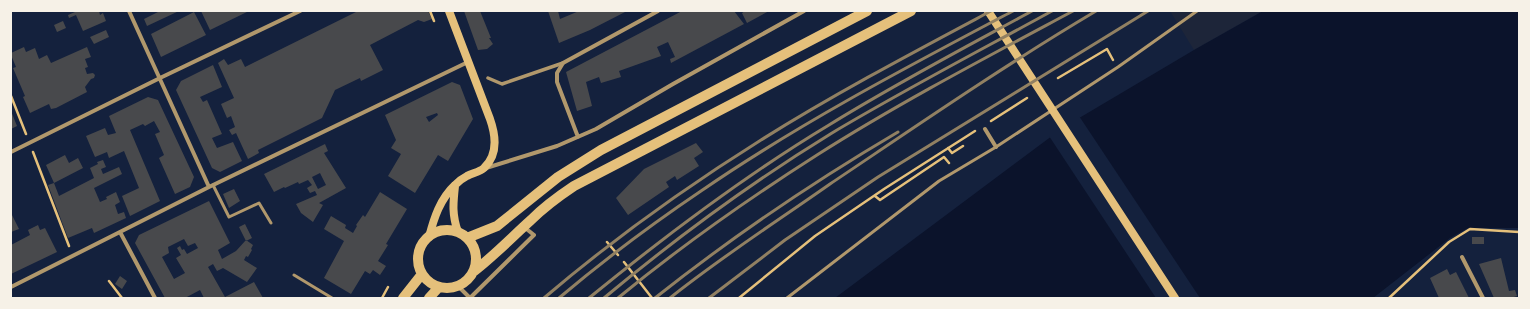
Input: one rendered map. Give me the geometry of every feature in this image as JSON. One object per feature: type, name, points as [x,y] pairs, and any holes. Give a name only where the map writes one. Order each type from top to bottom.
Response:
[{"type":"main road","points":[[429,237],[439,207],[455,185],[466,176],[484,169],[493,154],[495,144],[495,132],[449,11]]},
{"type":"main road","points":[[467,238],[496,226],[558,177],[602,150],[867,11]]},
{"type":"main road","points":[[473,272],[476,263],[473,246],[467,238],[458,232],[453,230],[443,230],[435,232],[421,247],[418,256],[419,265],[422,274],[427,280],[439,287],[452,288],[458,286],[465,282],[473,272],[494,256],[552,201],[587,179],[911,11]]},
{"type":"main road","points":[[988,11],[1175,298]]},
{"type":"main road","points":[[455,185],[453,206],[454,219],[458,232]]},
{"type":"main road","points":[[402,298],[422,274]]},
{"type":"main road","points":[[429,298],[439,287]]},
{"type":"street","points":[[129,11],[211,186]]},
{"type":"street","points":[[11,152],[300,11]]},
{"type":"street","points":[[488,78],[502,84],[563,64],[658,11]]},
{"type":"street","points":[[484,169],[532,154],[596,129],[804,11]]},
{"type":"street","points":[[11,287],[211,186],[468,62]]},
{"type":"street","points":[[563,64],[557,73],[557,82],[578,137]]},
{"type":"street","points":[[985,130],[996,147]]},
{"type":"street","points":[[458,286],[470,298],[534,235],[528,223]]},
{"type":"street","points":[[120,232],[155,298]]},
{"type":"street","points":[[1462,257],[1482,298]]},
{"type":"lane","points":[[787,298],[940,181],[996,147],[1118,67],[1197,11]]},
{"type":"lane","points":[[211,186],[229,217],[259,203],[271,223]]},
{"type":"lane","points":[[294,275],[332,298]]},
{"type":"path","points":[[430,11],[434,21]]},
{"type":"path","points":[[1058,78],[1107,49]]},
{"type":"path","points":[[11,96],[73,256]]},
{"type":"path","points":[[989,122],[1027,98]]},
{"type":"path","points":[[739,298],[815,236],[971,133]]},
{"type":"path","points":[[948,148],[952,153],[964,146]]},
{"type":"path","points":[[875,196],[880,200],[944,157],[955,171]]},
{"type":"path","points":[[1389,298],[1449,242],[1470,229],[1519,232]]},
{"type":"path","points":[[607,242],[618,256]]},
{"type":"path","points":[[624,262],[644,291],[652,298]]},
{"type":"path","points":[[109,281],[122,298]]},
{"type":"path","points":[[382,298],[388,288]]},
{"type":"shaded area","points":[[1170,11],[1263,11],[1194,50]]},
{"type":"shaded area","points":[[1263,11],[1519,11],[1519,228],[1468,228],[1450,238],[1373,298],[835,298],[1064,127]]},
{"type":"pier","points":[[1079,116],[1200,298],[1156,298],[1049,136]]},
{"type":"building","points":[[74,11],[99,11],[100,15],[103,13],[106,21],[83,31],[76,15],[69,18],[68,15],[75,12]]},
{"type":"building","points":[[160,11],[179,11],[147,26],[144,19]]},
{"type":"building","points":[[201,11],[249,11],[210,30]]},
{"type":"building","points":[[358,11],[428,11],[432,19],[424,22],[418,20],[370,45],[383,70],[361,81],[360,78],[335,90],[322,118],[258,150],[259,153],[248,159],[236,133],[232,135],[229,130],[235,127],[231,116],[227,118],[221,104],[234,98],[218,63],[224,59],[228,65],[241,59],[245,67]]},
{"type":"building","points":[[464,11],[480,11],[491,38],[489,38],[493,44],[487,49],[478,50]]},
{"type":"building","points":[[548,11],[558,11],[560,19],[579,11],[627,11],[590,30],[559,43]]},
{"type":"building","points":[[682,11],[734,11],[744,24],[671,63],[670,59],[675,57],[668,42],[657,47],[661,56],[619,71],[621,77],[601,83],[599,77],[586,82],[592,106],[577,111],[566,72]]},
{"type":"building","points":[[745,11],[769,11],[747,23],[742,13]]},
{"type":"building","points":[[194,12],[206,35],[161,57],[151,34]]},
{"type":"building","points":[[63,21],[66,28],[57,32],[54,25]]},
{"type":"building","points":[[106,30],[109,37],[94,44],[90,37]]},
{"type":"building","points":[[24,47],[26,52],[35,48],[39,59],[47,55],[51,63],[87,47],[91,57],[85,59],[88,67],[85,68],[87,74],[93,73],[95,75],[85,87],[87,92],[56,108],[51,109],[49,104],[30,113],[23,97],[25,96],[13,68],[16,67],[11,55],[11,53]]},
{"type":"building","points":[[213,65],[222,87],[200,97],[203,102],[207,100],[222,134],[212,138],[217,148],[233,142],[242,161],[220,172],[212,168],[176,90],[181,81]]},
{"type":"building","points":[[452,82],[460,85],[473,119],[448,161],[438,155],[415,193],[388,176],[401,154],[391,148],[396,140],[385,115]],"holes":[[[437,113],[438,115],[429,122],[426,117]]]},
{"type":"building","points":[[148,97],[158,100],[194,177],[190,187],[175,194],[159,158],[164,155],[155,134],[160,132],[154,121],[145,126],[143,124],[130,130],[160,201],[130,216],[122,196],[139,188],[124,151],[109,158],[107,152],[95,157],[86,136],[105,128],[108,135],[116,133],[109,116]]},
{"type":"building","points":[[11,111],[17,126],[11,129]]},
{"type":"building","points":[[696,143],[703,152],[694,158],[699,166],[677,180],[675,176],[666,182],[669,187],[628,215],[616,198],[644,169]]},
{"type":"building","points":[[325,144],[328,151],[324,153],[346,188],[319,203],[323,205],[313,222],[301,213],[296,204],[317,195],[315,191],[310,193],[307,188],[312,185],[308,180],[299,184],[298,182],[274,192],[264,174]],"holes":[[[320,173],[326,185],[318,189],[312,177]]]},
{"type":"building","points":[[65,155],[69,163],[78,158],[83,168],[54,183],[46,165]]},
{"type":"building","points":[[103,160],[106,167],[101,169],[103,174],[119,167],[122,174],[94,188],[100,202],[116,192],[120,202],[115,205],[118,214],[124,212],[126,218],[94,233],[92,228],[68,238],[48,185],[54,183],[59,196],[94,178],[90,168],[98,164],[97,162]]},
{"type":"building","points":[[234,189],[240,201],[229,208],[223,194]]},
{"type":"building","points":[[380,192],[407,209],[386,244],[388,245],[378,261],[386,266],[380,275],[373,270],[370,274],[365,271],[351,294],[324,278],[344,241],[324,229],[331,216],[346,225],[345,228],[353,233],[357,226],[356,225],[363,215],[365,217]]},
{"type":"building","points":[[209,201],[230,243],[218,250],[222,259],[236,251],[246,240],[253,245],[248,257],[246,256],[244,260],[257,268],[247,282],[223,268],[217,271],[213,264],[208,267],[225,297],[254,282],[263,298],[204,298],[200,290],[185,298],[165,298],[135,243],[139,235]],"holes":[[[184,239],[188,246],[195,243],[198,248],[187,254],[180,246],[177,248],[181,255],[176,258],[185,273],[174,279],[162,257],[169,253],[168,247]]]},
{"type":"building","points":[[11,213],[19,229],[11,232]]},
{"type":"building","points":[[245,224],[252,238],[246,241],[239,227]]},
{"type":"building","points":[[38,225],[40,230],[45,228],[57,252],[11,274],[11,245],[30,235],[28,230]]},
{"type":"building","points":[[1472,237],[1484,237],[1484,244],[1472,244]]},
{"type":"building","points":[[1501,258],[1509,291],[1515,290],[1517,296],[1511,298],[1494,298],[1479,264]]},
{"type":"building","points":[[1447,269],[1450,275],[1456,272],[1469,298],[1439,298],[1430,278]]},
{"type":"building","points":[[120,276],[127,281],[122,289],[115,284]]},
{"type":"railway","points":[[544,298],[596,255],[677,195],[733,158],[846,89],[991,11]]},
{"type":"railway","points":[[559,298],[646,229],[738,166],[854,96],[1013,11]]},
{"type":"railway","points":[[589,298],[706,207],[766,165],[854,110],[904,81],[1032,11]]},
{"type":"railway","points":[[604,298],[715,211],[802,152],[886,101],[1052,11]]},
{"type":"railway","points":[[618,298],[715,224],[817,155],[911,99],[1073,11]]},
{"type":"railway","points":[[670,298],[729,254],[830,184],[995,74],[1096,11]]},
{"type":"railway","points":[[709,298],[785,240],[878,177],[1148,11]]},
{"type":"railway","points":[[655,298],[714,253],[804,190],[898,132]]}]
